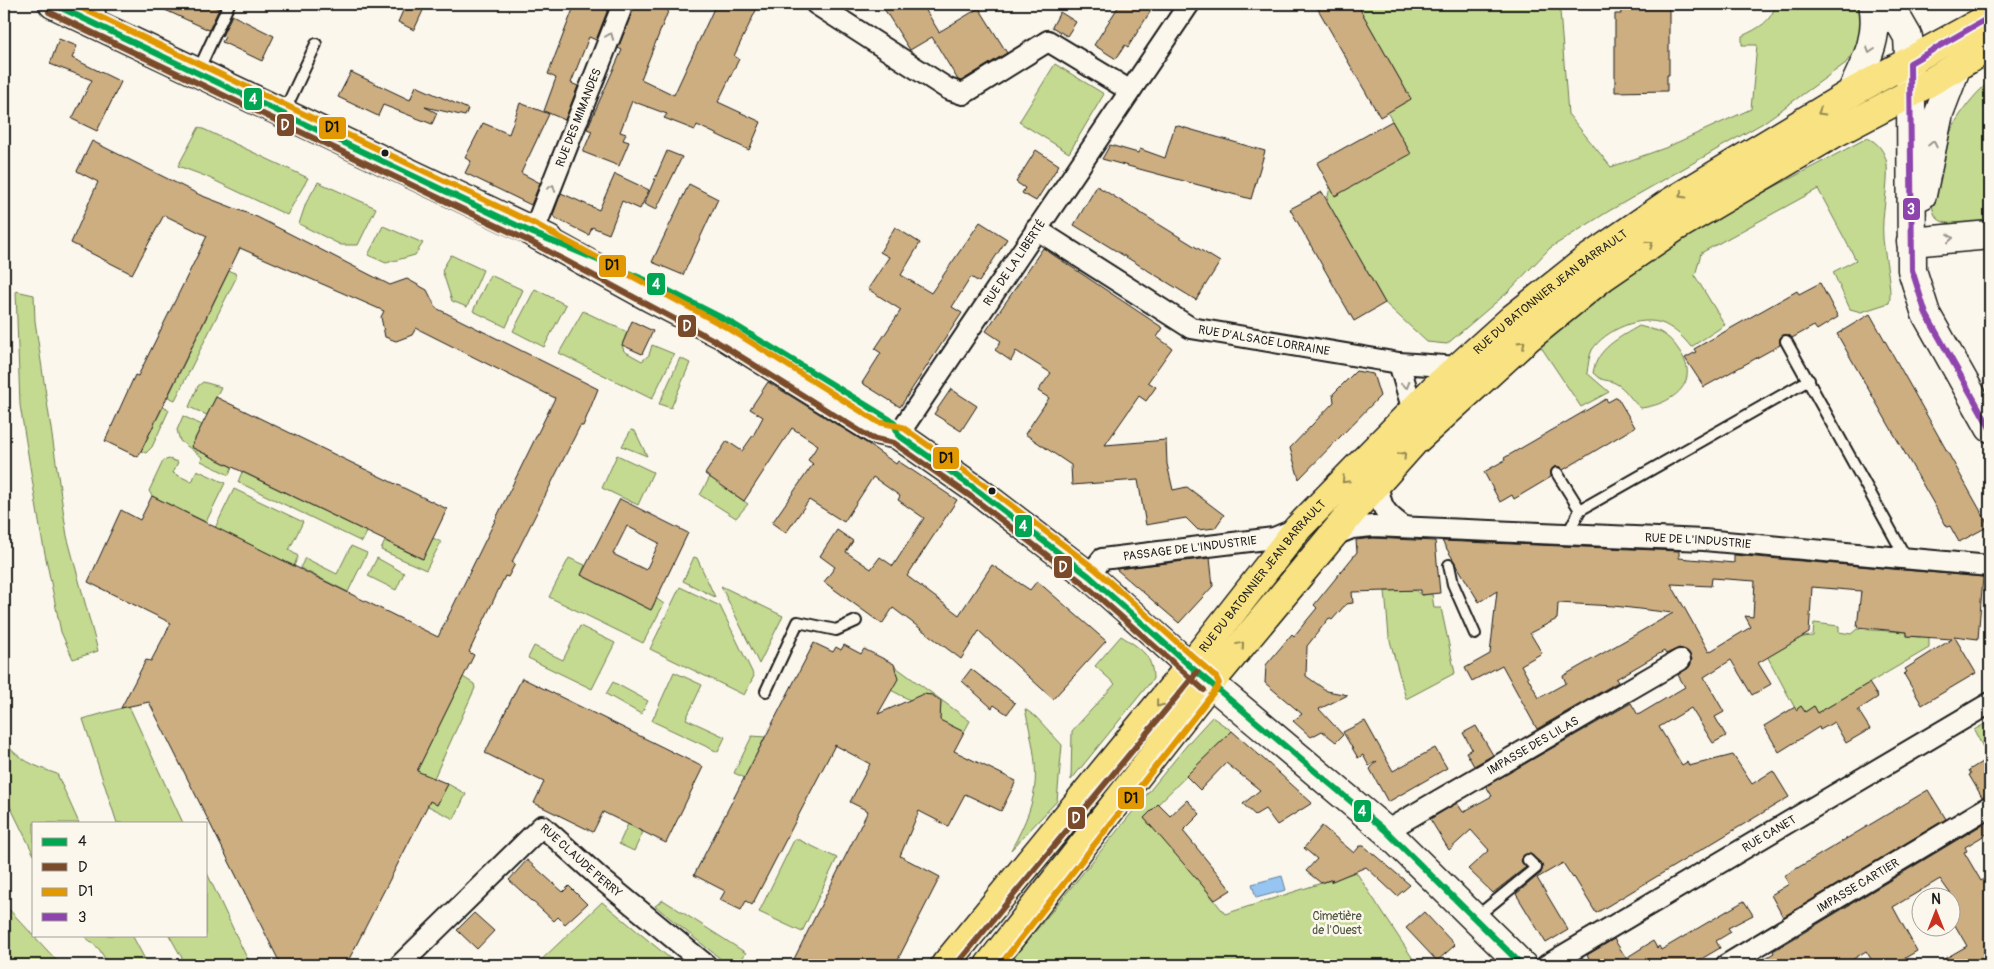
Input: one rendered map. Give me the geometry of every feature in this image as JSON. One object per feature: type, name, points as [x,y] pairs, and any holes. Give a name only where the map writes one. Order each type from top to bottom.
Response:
[{"type":"main road","points":[[53,4],[95,13],[198,72],[533,233],[655,284],[722,318],[894,422],[898,435],[978,491],[1089,576],[1200,674],[1386,831],[1522,965]]},
{"type":"main road","points":[[1851,93],[1873,44],[1875,14],[1872,4]]},
{"type":"main road","points":[[1889,4],[1908,37],[1912,93],[1910,242],[1912,270],[1917,293],[1926,314],[1990,428]]},
{"type":"main road","name":"RUE DU BATONNIER JEAN BARRAULT","points":[[1200,674],[1298,528],[1413,411],[1513,318],[1586,260],[1669,203],[1851,93],[1910,63],[1990,17]]},
{"type":"main road","name":"RUE DU BATONNIER JEAN BARRAULT","points":[[1200,674],[1332,536],[1414,442],[1528,338],[1603,277],[1676,227],[1835,133],[1912,93],[1990,47]]},
{"type":"main road","points":[[1910,242],[1939,113],[1957,66]]},
{"type":"main road","points":[[1910,242],[1990,235]]},
{"type":"main road","points":[[945,965],[1200,674]]},
{"type":"main road","points":[[989,965],[1200,674]]},
{"type":"street","name":"RUE DES MIMANDES","points":[[533,233],[623,4]]},
{"type":"street","points":[[816,4],[948,89],[963,94],[1048,41],[1129,90]]},
{"type":"street","name":"RUE DE LA LIBERTÉ","points":[[898,435],[1129,90],[1189,4]]},
{"type":"street","name":"RUE D'ALSACE LORRAINE","points":[[1036,229],[1190,328],[1398,363],[1460,366]]},
{"type":"street","points":[[1398,363],[1413,411]]},
{"type":"street","points":[[1378,483],[1380,503],[1388,516],[1404,527]]},
{"type":"street","name":"RUE DE L'INDUSTRIE","points":[[1332,536],[1352,528],[1373,526],[1404,527],[1448,533],[1568,533],[1704,540],[1990,566]]},
{"type":"street","name":"PASSAGE DE L'INDUSTRIE","points":[[1089,576],[1102,559],[1274,538],[1298,528]]},
{"type":"street","name":"IMPASSE DES LILAS","points":[[1386,831],[1680,660]]},
{"type":"street","name":"RUE CANET","points":[[1547,965],[1990,703]]},
{"type":"street","name":"IMPASSE CARTIER","points":[[1726,965],[1990,806]]},
{"type":"street","name":"RUE CLAUDE PERRY","points":[[400,965],[542,826],[600,878],[706,965]]},
{"type":"lane","points":[[198,72],[229,4]]},
{"type":"lane","points":[[283,113],[316,44]]},
{"type":"lane","points":[[1786,342],[1809,380],[1906,558]]},
{"type":"lane","points":[[1568,533],[1580,510],[1809,380]]},
{"type":"lane","points":[[1557,473],[1580,510]]},
{"type":"lane","points":[[1449,565],[1453,584],[1475,634]]},
{"type":"lane","points":[[766,691],[798,622],[836,630],[856,621]]},
{"type":"lane","points":[[1475,918],[1536,868],[1528,860]]},
{"type":"green space","points":[[1357,4],[1556,4],[1560,11],[1568,114],[1611,167],[1665,148],[1751,109],[1757,45],[1742,45],[1742,36],[1764,24],[1776,4],[1858,4],[1864,32],[1846,63],[1763,123],[1609,211],[1550,248],[1508,292],[1447,344],[1427,342],[1385,303],[1327,201],[1330,187],[1410,153],[1387,112],[1411,99]]},
{"type":"green space","points":[[1055,64],[1104,94],[1069,153],[1019,122]]},
{"type":"green space","points":[[1990,81],[1990,221],[1963,224],[1943,222],[1938,219],[1933,211],[1932,199],[1942,153],[1953,126],[1961,113]]},
{"type":"green space","points":[[199,127],[308,178],[287,215],[205,176],[178,166]]},
{"type":"green space","points":[[1867,138],[1880,148],[1885,155],[1887,164],[1883,229],[1890,290],[1889,303],[1861,312],[1850,309],[1833,272],[1856,260],[1818,189],[1701,253],[1695,276],[1725,325],[1691,347],[1672,329],[1655,321],[1635,323],[1614,330],[1592,350],[1587,373],[1609,392],[1581,407],[1541,347],[1576,314],[1614,283],[1696,230]]},
{"type":"green space","points":[[318,182],[376,208],[358,245],[341,245],[299,224],[306,203]]},
{"type":"green space","points":[[383,226],[423,243],[415,255],[386,263],[368,255]]},
{"type":"green space","points":[[451,255],[483,270],[467,307],[452,301],[442,270]]},
{"type":"green space","points":[[229,271],[235,273],[236,278],[175,400],[168,397]]},
{"type":"green space","points":[[490,275],[523,290],[506,327],[473,311]]},
{"type":"green space","points":[[535,289],[566,305],[544,347],[513,331]]},
{"type":"green space","points":[[16,291],[34,295],[35,321],[67,536],[98,651],[73,659],[61,632],[41,534],[20,405]]},
{"type":"green space","points":[[583,311],[627,332],[622,345],[624,351],[642,361],[649,355],[652,345],[674,354],[652,399],[559,353]]},
{"type":"green space","points":[[1639,326],[1658,331],[1669,338],[1685,361],[1687,372],[1686,381],[1673,396],[1664,402],[1641,408],[1619,385],[1602,379],[1593,373],[1595,364],[1604,350]]},
{"type":"green space","points":[[680,358],[690,363],[671,408],[659,404]]},
{"type":"green space","points":[[203,382],[221,387],[207,415],[189,407],[198,386]]},
{"type":"green space","points":[[163,407],[169,410],[152,447],[146,453],[141,451]]},
{"type":"green space","points":[[183,416],[202,425],[191,447],[232,467],[229,475],[201,461],[202,457],[180,441],[177,430]]},
{"type":"green space","points":[[631,430],[635,431],[647,456],[622,446]]},
{"type":"green space","points":[[617,455],[653,472],[638,505],[602,488]]},
{"type":"green space","points":[[169,459],[178,462],[173,473],[192,482],[197,470],[225,483],[206,522],[152,496],[149,491],[163,461]]},
{"type":"green space","points":[[242,472],[367,532],[362,542],[238,482]]},
{"type":"green space","points":[[710,477],[748,504],[736,518],[700,495]]},
{"type":"green space","points":[[234,489],[303,522],[289,550],[298,556],[294,566],[215,528]]},
{"type":"green space","points":[[433,538],[441,542],[426,570],[381,550],[385,541],[422,559]]},
{"type":"green space","points":[[351,546],[367,553],[348,592],[300,568],[305,558],[337,574]]},
{"type":"green space","points":[[694,557],[697,558],[715,597],[683,581]]},
{"type":"green space","points":[[377,558],[404,573],[396,590],[368,576]]},
{"type":"green space","points":[[569,558],[585,565],[581,575],[651,610],[657,599],[664,604],[643,643],[549,597]]},
{"type":"green space","points":[[721,586],[783,616],[759,664]]},
{"type":"green space","points":[[680,587],[720,606],[754,676],[744,695],[650,649]]},
{"type":"green space","points":[[1415,590],[1421,595],[1432,594],[1434,608],[1441,608],[1455,673],[1406,699],[1389,637],[1385,591]]},
{"type":"green space","points":[[1814,623],[1839,626],[1839,632],[1851,634],[1857,629],[1907,632],[1907,636],[1920,637],[1929,634],[1929,648],[1818,713],[1814,706],[1805,712],[1801,706],[1796,710],[1759,641],[1813,636]]},
{"type":"green space","points":[[580,626],[615,643],[592,689],[528,658],[534,646],[563,660]]},
{"type":"green space","points":[[1121,636],[1148,658],[1151,664],[1153,679],[1071,780],[1072,731],[1115,684],[1095,666]]},
{"type":"green space","points":[[893,665],[970,721],[964,732],[939,720],[941,703],[932,695],[923,694],[912,701],[881,685]]},
{"type":"green space","points":[[674,672],[702,685],[686,719],[725,737],[718,752],[652,721]]},
{"type":"green space","points":[[463,677],[474,684],[475,688],[434,778],[428,776],[407,791]]},
{"type":"green space","points":[[613,682],[648,701],[641,714],[606,694]]},
{"type":"green space","points":[[129,706],[183,822],[117,822],[83,719]]},
{"type":"green space","points":[[1025,709],[1036,717],[1062,745],[1057,801],[1011,850],[1029,812],[1035,781],[1033,749]]},
{"type":"green space","name":"Cimetière de l'Ouest","points":[[1212,717],[1232,731],[1144,818],[1185,863],[1225,914],[1356,872],[1417,965],[1008,965],[1191,740]]},
{"type":"green space","points":[[1990,721],[1990,747],[1985,751],[1974,730]]},
{"type":"green space","points":[[752,736],[765,737],[745,778],[734,773]]},
{"type":"green space","points":[[4,741],[21,758],[57,774],[79,822],[32,822],[32,851],[4,794]]},
{"type":"green space","points":[[448,784],[466,794],[454,819],[428,806],[430,801],[437,805]]},
{"type":"green space","points":[[628,824],[643,832],[634,851],[619,844]]},
{"type":"green space","points":[[795,838],[837,858],[802,932],[759,912]]},
{"type":"green space","points":[[208,875],[252,965],[186,965],[170,936],[208,936]]},
{"type":"green space","points":[[663,900],[746,953],[737,965],[728,965],[655,906]]},
{"type":"green space","points":[[602,902],[678,965],[536,965]]},
{"type":"green space","points":[[4,904],[61,965],[4,965]]},
{"type":"green space","points":[[84,936],[133,936],[148,965],[109,965],[99,949]]},
{"type":"water","points":[[1282,876],[1286,890],[1256,898],[1252,884]]},
{"type":"building","points":[[152,4],[209,4],[219,9],[209,30]]},
{"type":"building","points":[[406,4],[426,4],[414,30],[398,22]]},
{"type":"building","points":[[575,4],[610,4],[596,40],[589,37],[571,83],[578,86],[565,120],[544,111],[556,78],[548,74]]},
{"type":"building","points":[[635,4],[671,4],[641,79],[674,95],[716,4],[759,4],[734,56],[739,59],[718,102],[761,122],[749,150],[697,125],[695,130],[664,118],[667,114],[632,101],[620,132],[626,134],[623,140],[629,142],[619,166],[583,152],[592,131],[587,129],[622,50],[618,48]]},
{"type":"building","points":[[881,4],[922,4],[939,32],[979,8],[1007,53],[961,81],[958,80],[932,37],[910,50]]},
{"type":"building","points":[[1120,4],[1155,4],[1128,47],[1125,45],[1116,59],[1094,45]]},
{"type":"building","points":[[1315,4],[1357,4],[1411,99],[1380,117]]},
{"type":"building","points":[[1620,4],[1669,4],[1669,75],[1667,75],[1667,91],[1615,92],[1615,14],[1621,14]]},
{"type":"building","points":[[1060,12],[1076,22],[1067,36],[1052,27]]},
{"type":"building","points":[[232,15],[274,36],[262,61],[222,42],[225,37],[222,36]]},
{"type":"building","points":[[59,39],[77,46],[72,58],[121,82],[97,131],[72,119],[92,80],[50,64]]},
{"type":"building","points":[[351,72],[410,100],[416,86],[468,109],[465,116],[425,107],[437,113],[432,124],[383,105],[378,116],[338,97]]},
{"type":"building","points":[[520,103],[549,114],[521,173],[540,183],[531,205],[465,173],[471,161],[465,158],[483,123],[509,134]]},
{"type":"building","points":[[1392,121],[1411,154],[1335,196],[1317,163]]},
{"type":"building","points":[[1175,125],[1265,151],[1251,199],[1102,159],[1110,145],[1138,153],[1140,149],[1165,158]]},
{"type":"building","points":[[92,141],[200,195],[257,217],[390,285],[407,279],[427,290],[436,308],[598,389],[583,426],[580,426],[512,562],[515,564],[508,577],[505,576],[469,652],[474,655],[417,771],[448,784],[437,805],[430,801],[346,965],[281,965],[149,702],[121,708],[146,660],[151,661],[171,623],[88,582],[121,510],[140,520],[152,496],[438,637],[555,398],[416,328],[412,335],[396,341],[385,337],[381,317],[384,311],[240,248],[138,457],[105,441],[135,375],[138,376],[207,236],[164,215],[132,274],[71,243],[98,182],[77,171]]},
{"type":"building","points":[[1036,150],[1059,165],[1036,201],[1022,193],[1025,188],[1016,182]]},
{"type":"building","points":[[667,151],[682,157],[656,210],[644,204]]},
{"type":"building","points":[[615,174],[649,190],[640,209],[622,201],[609,234],[592,227],[589,235],[555,218],[553,215],[561,193],[599,210]]},
{"type":"building","points":[[689,184],[718,199],[683,275],[652,262]]},
{"type":"building","points":[[1097,186],[1220,262],[1196,300],[1074,225]]},
{"type":"building","points":[[1322,192],[1385,303],[1354,321],[1290,209]]},
{"type":"building","points":[[980,222],[1007,239],[979,282],[971,277],[952,307],[962,313],[900,407],[862,383],[881,353],[875,349],[901,310],[868,289],[889,257],[880,252],[895,227],[920,243],[901,275],[931,293]]},
{"type":"building","points":[[1043,248],[1163,328],[1157,337],[1172,348],[1148,382],[1156,387],[1146,401],[1139,396],[1105,445],[1166,440],[1167,464],[1173,490],[1187,487],[1224,515],[1215,528],[1198,530],[1186,518],[1146,525],[1138,480],[1072,485],[1071,465],[1025,434],[1049,398],[1038,391],[1051,373],[1016,351],[1011,361],[995,350],[1001,341],[986,331]]},
{"type":"building","points":[[1820,283],[1838,317],[1817,330],[1814,326],[1792,338],[1789,335],[1783,335],[1780,338],[1780,345],[1704,387],[1685,358],[1696,352],[1694,349],[1797,291],[1799,294]]},
{"type":"building","points":[[1870,314],[1989,526],[1959,542],[1950,526],[1947,527],[1837,334]]},
{"type":"building","points":[[632,321],[653,331],[642,354],[622,345]]},
{"type":"building","points":[[1356,371],[1373,374],[1380,396],[1299,479],[1290,448],[1334,402],[1333,394]]},
{"type":"building","points":[[768,382],[868,444],[896,464],[898,461],[957,500],[907,576],[959,615],[992,565],[1030,590],[1037,581],[1106,641],[1053,699],[979,631],[961,659],[893,608],[882,624],[824,582],[835,567],[820,556],[837,530],[853,541],[846,552],[871,569],[880,557],[893,566],[924,518],[898,500],[900,496],[873,477],[844,522],[809,500],[786,533],[772,523],[813,464],[808,460],[818,445],[792,428],[744,501],[705,474],[727,441],[742,451],[754,434],[763,417],[750,409]]},
{"type":"building","points":[[951,389],[977,406],[961,431],[934,414]]},
{"type":"building","points":[[216,397],[447,509],[423,559],[191,447]]},
{"type":"building","points":[[1617,397],[1635,427],[1563,470],[1560,467],[1554,467],[1551,470],[1551,477],[1514,499],[1512,495],[1500,502],[1484,472],[1505,460],[1504,458],[1606,399],[1608,402]]},
{"type":"building","points":[[620,499],[688,533],[651,610],[581,575]],"holes":[[[627,526],[659,543],[646,570],[613,554]]]},
{"type":"building","points":[[1373,538],[1435,541],[1440,593],[1421,595],[1421,590],[1352,592],[1353,603],[1346,604],[1332,620],[1329,618],[1307,646],[1306,676],[1327,691],[1348,695],[1319,709],[1343,735],[1336,742],[1322,731],[1311,737],[1293,721],[1302,714],[1265,683],[1266,665],[1292,634],[1294,636],[1317,608],[1314,605],[1357,552],[1356,540]]},
{"type":"building","points":[[1442,541],[1679,551],[1679,558],[1734,563],[1734,555],[1983,577],[1978,639],[1954,636],[1976,673],[1922,705],[1904,674],[1907,672],[1905,669],[1952,639],[1907,636],[1907,632],[1857,627],[1861,591],[1812,587],[1809,633],[1758,663],[1771,684],[1752,695],[1731,660],[1704,677],[1724,712],[1715,717],[1726,736],[1713,743],[1691,708],[1659,727],[1682,765],[1687,762],[1689,766],[1733,755],[1752,784],[1773,771],[1789,797],[1596,913],[1563,863],[1537,878],[1568,930],[1546,943],[1516,894],[1541,873],[1543,867],[1541,863],[1530,854],[1524,855],[1521,861],[1526,867],[1493,893],[1468,869],[1489,850],[1471,830],[1449,850],[1430,819],[1457,803],[1463,812],[1492,796],[1486,786],[1631,703],[1638,715],[1685,687],[1678,675],[1690,666],[1692,659],[1685,650],[1679,648],[1666,654],[1664,651],[1616,679],[1618,682],[1537,729],[1502,665],[1472,681],[1465,668],[1490,654],[1497,591],[1479,602]],"holes":[[[1712,578],[1755,581],[1753,617],[1745,616],[1751,627],[1709,652],[1671,584],[1711,586]],[[1558,603],[1614,606],[1673,613],[1563,676],[1566,683],[1539,698],[1521,665],[1542,653],[1530,633],[1557,619]]]},
{"type":"building","points":[[1210,558],[1213,586],[1179,623],[1116,569]]},
{"type":"building","points":[[814,643],[833,652],[836,647],[841,650],[844,645],[861,654],[864,649],[894,664],[898,679],[878,714],[923,694],[932,695],[941,701],[940,720],[964,732],[954,751],[1016,781],[1001,811],[965,794],[948,826],[919,811],[900,856],[940,877],[895,965],[791,965],[868,811],[850,802],[870,764],[835,745],[752,905],[746,901],[741,910],[720,900],[725,891],[694,875]]},
{"type":"building","points":[[971,669],[1015,703],[1007,714],[994,705],[992,708],[962,681]]},
{"type":"building","points":[[522,678],[703,767],[666,843],[603,812],[593,832],[534,803],[544,782],[485,753]]},
{"type":"building","points":[[1869,683],[1878,697],[1858,710],[1870,729],[1846,743],[1834,722],[1820,730],[1819,727],[1779,752],[1764,726],[1795,707],[1796,710],[1801,706],[1805,712],[1814,706],[1818,713]]},
{"type":"building","points":[[1365,721],[1393,771],[1435,748],[1447,768],[1388,802],[1370,769],[1377,761],[1369,766],[1363,755],[1358,758],[1343,732]]},
{"type":"building","points":[[1476,726],[1493,755],[1474,766],[1466,752],[1472,749],[1463,733]]},
{"type":"building","points":[[1232,731],[1312,803],[1277,825],[1265,809],[1255,815],[1243,804],[1260,790],[1226,763],[1200,790],[1186,776]]},
{"type":"building","points":[[1990,757],[1990,794],[1982,797],[1969,775],[1971,774],[1969,770]]},
{"type":"building","points":[[1928,790],[1946,819],[1783,917],[1771,895],[1789,884],[1784,876]]},
{"type":"building","points":[[1187,800],[1200,814],[1183,831],[1231,890],[1215,900],[1144,818],[1158,804],[1170,816]]},
{"type":"building","points":[[1990,820],[1990,832],[1965,847],[1967,851],[1964,852],[1981,881],[1990,875],[1990,965],[1934,965],[1967,946],[1961,936],[1962,886],[1945,886],[1940,879],[1928,886],[1912,886],[1912,896],[1893,907],[1917,951],[1893,965],[1875,965],[1866,951],[1844,965],[1754,965],[1774,953],[1773,951]]},
{"type":"building","points":[[1322,826],[1354,853],[1360,846],[1364,846],[1410,885],[1397,896],[1366,867],[1330,882],[1333,879],[1321,883],[1306,871],[1317,859],[1304,848]]},
{"type":"building","points":[[527,860],[563,892],[569,886],[587,904],[565,924],[558,917],[554,921],[509,880]]},
{"type":"building","points":[[1744,901],[1753,915],[1728,928],[1731,932],[1716,941],[1720,948],[1691,965],[1593,965],[1587,955],[1614,939],[1626,958],[1653,941],[1657,948],[1659,946],[1661,950]]},
{"type":"building","points":[[1424,912],[1455,945],[1437,961],[1406,928]]},
{"type":"building","points":[[474,913],[494,931],[477,949],[457,930]]},
{"type":"transit line","name":"4","points":[[53,4],[533,233],[655,284],[730,322],[894,422],[898,435],[978,491],[1089,576],[1190,666],[1386,831],[1522,965]]},
{"type":"transit line","name":"D1","points":[[73,4],[537,225],[728,328],[878,422],[902,427],[983,484],[1095,569],[1216,677],[1219,683],[1217,688],[1000,965]]},
{"type":"transit line","name":"D","points":[[49,12],[529,241],[719,343],[871,438],[894,443],[973,498],[1083,583],[1204,690]]},
{"type":"transit line","name":"3","points":[[1990,17],[1910,63],[1912,270],[1926,314],[1990,428]]},
{"type":"transit line","name":"D","points":[[956,965],[1197,672]]}]
